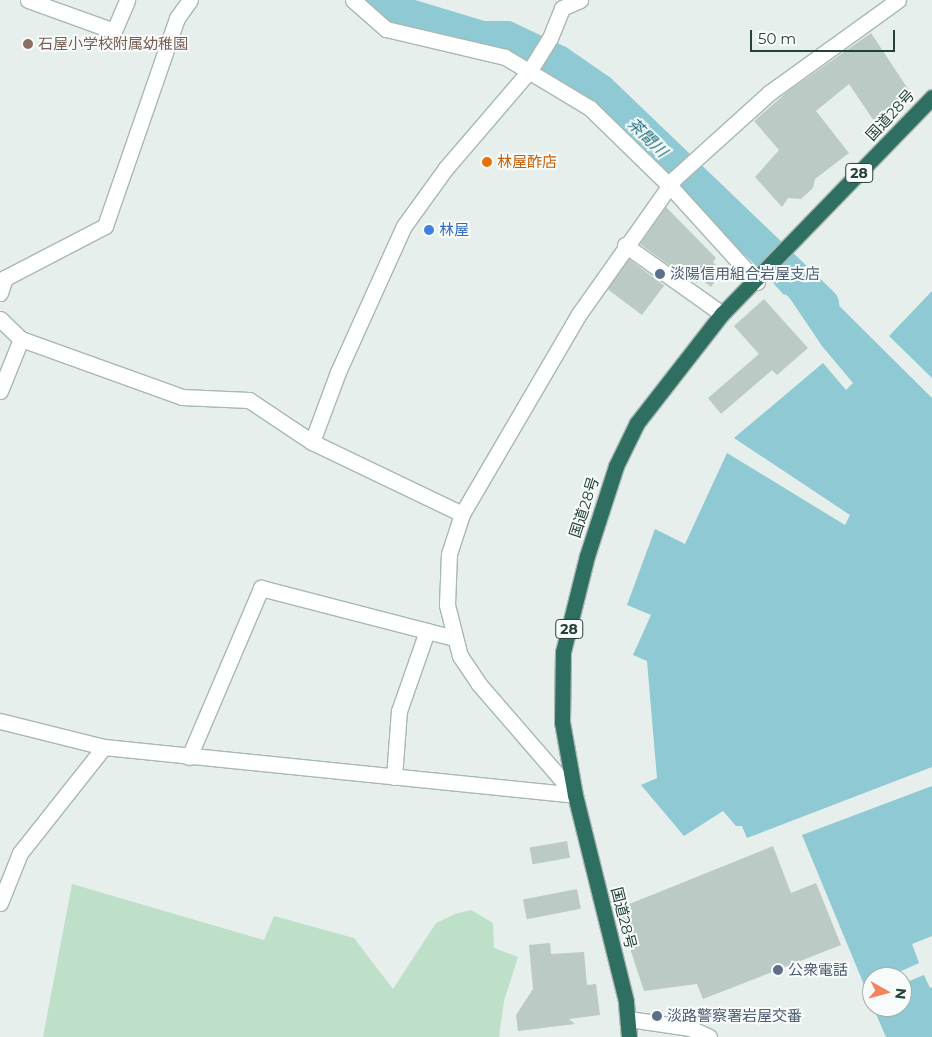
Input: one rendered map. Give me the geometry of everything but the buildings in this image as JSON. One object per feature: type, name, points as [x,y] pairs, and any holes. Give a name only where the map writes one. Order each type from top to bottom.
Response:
[{"type":"highway","name":"国道28号","points":[[629,1037],[629,1019],[575,795],[562,722],[563,652],[587,556],[616,466],[637,423],[722,314],[761,277],[932,97]]},
{"type":"street","points":[[28,0],[114,31],[127,0]]},
{"type":"street","points":[[0,292],[5,278],[105,226],[176,18],[190,0]]},
{"type":"street","points":[[353,0],[386,28],[505,57],[532,66],[590,108],[672,182],[761,277]]},
{"type":"street","points":[[312,442],[338,372],[404,226],[446,168],[532,66],[550,38],[562,8],[580,0]]},
{"type":"street","points":[[575,795],[479,684],[460,656],[446,605],[449,554],[462,514],[579,314],[625,245],[672,182],[692,160],[769,94],[898,0]]},
{"type":"street","points":[[625,245],[722,314]]},
{"type":"street","points":[[0,319],[21,339],[182,397],[249,400],[312,442],[462,514]]},
{"type":"street","points":[[0,391],[21,339]]},
{"type":"street","points":[[189,757],[261,588],[454,638]]},
{"type":"street","points":[[394,777],[399,711],[427,631]]},
{"type":"street","points":[[0,720],[104,747],[575,795]]},
{"type":"street","points":[[0,903],[20,853],[104,747]]},
{"type":"street","points":[[629,1019],[690,1028],[709,1037]]},
{"type":"green space","points":[[72,884],[264,940],[274,916],[354,938],[393,989],[436,923],[455,914],[471,910],[493,923],[494,948],[518,957],[504,1001],[499,1037],[43,1037]]},
{"type":"water","points":[[795,262],[932,398],[932,767],[747,838],[742,826],[736,826],[723,811],[684,836],[641,785],[657,778],[647,661],[633,655],[651,615],[627,605],[655,529],[685,544],[727,453],[845,525],[850,515],[734,438],[823,363],[846,390],[853,383],[822,346],[787,294],[784,295],[774,284]]},
{"type":"water","points":[[932,291],[932,378],[889,336]]},
{"type":"water","points":[[932,786],[932,1037],[886,1037],[877,1017],[912,1017],[912,967],[862,967],[862,980],[802,835]]},
{"type":"pier","points":[[932,936],[932,987],[930,988],[924,975],[912,980],[912,967],[910,967],[919,963],[912,944]]},
{"type":"waterway","name":"茶間川","points":[[374,0],[402,14],[482,38],[506,38],[557,62],[599,91],[821,304]]},
{"type":"place","name":"石屋小学校附属幼稚園","points":[[28,44]]},
{"type":"place","name":"林屋酢店","points":[[487,162]]},
{"type":"place","name":"林屋","points":[[429,230]]},
{"type":"place","name":"淡陽信用組合岩屋支店","points":[[660,274]]},
{"type":"place","name":"公衆電話","points":[[778,970]]},
{"type":"place","name":"淡路警察署岩屋交番","points":[[657,1016]]}]
